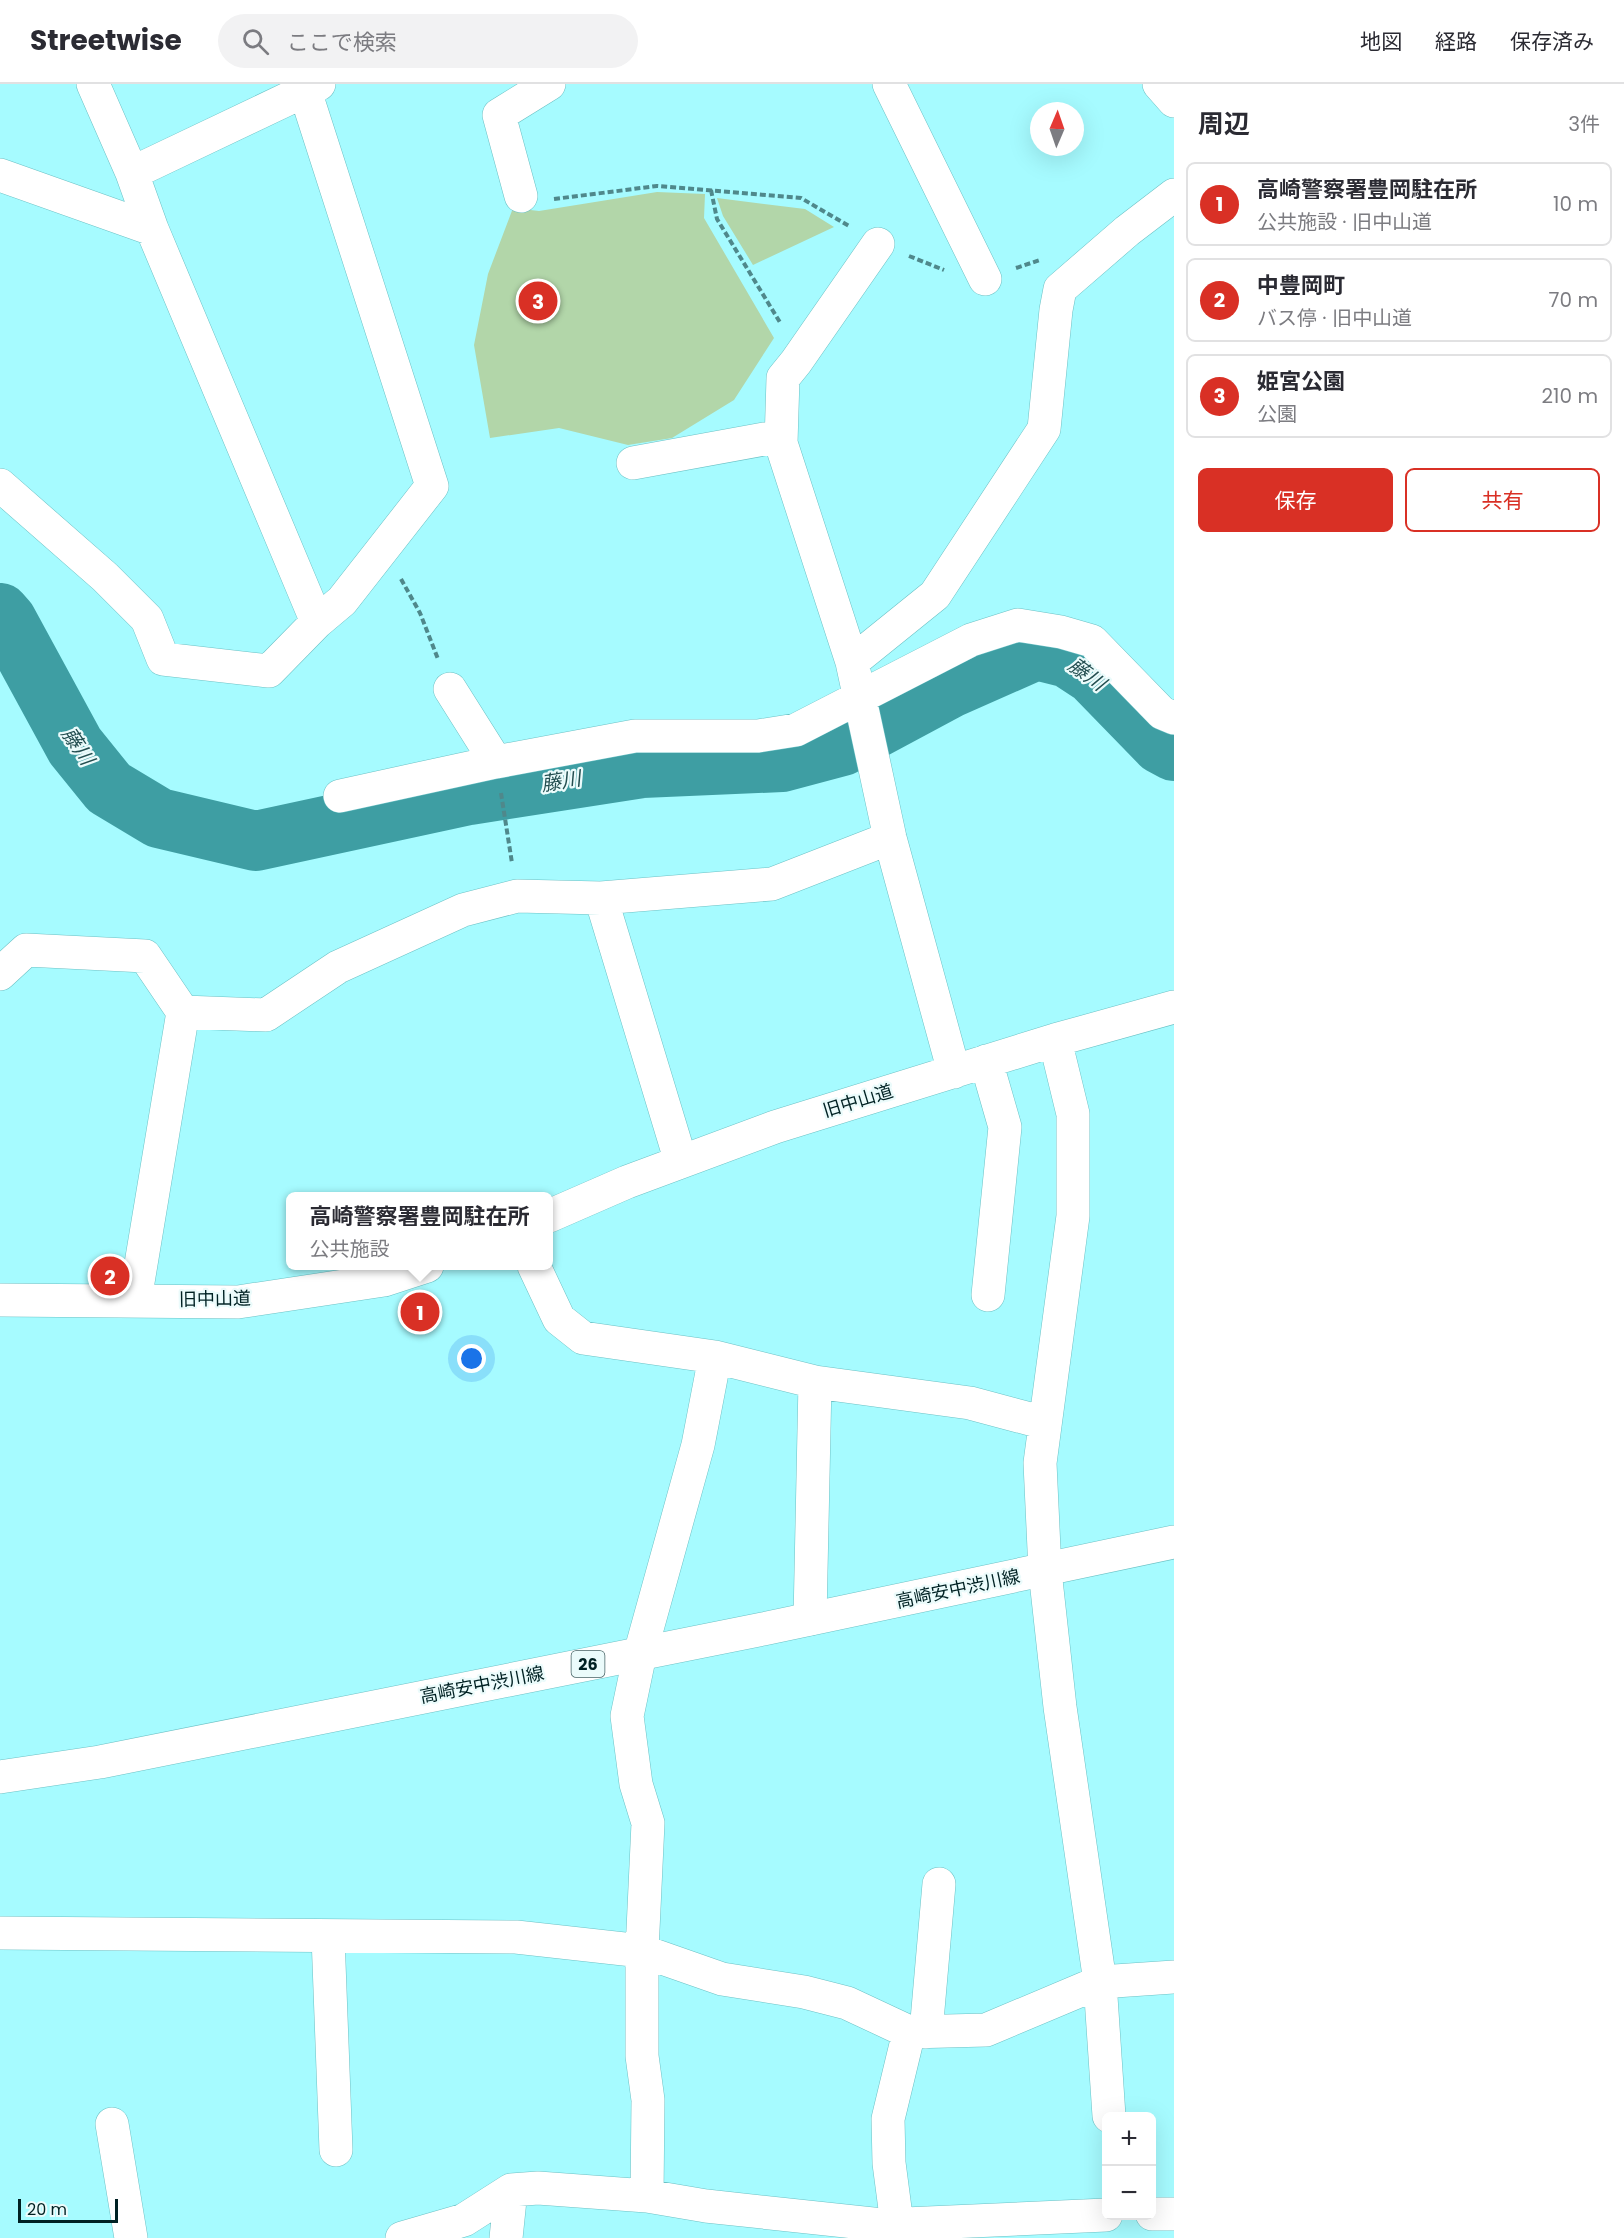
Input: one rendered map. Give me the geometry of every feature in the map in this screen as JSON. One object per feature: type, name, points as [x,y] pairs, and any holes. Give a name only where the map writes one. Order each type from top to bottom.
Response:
[{"type":"main road","points":[[93,84],[317,622]]},
{"type":"main road","points":[[521,196],[499,115],[549,84]]},
{"type":"main road","points":[[889,84],[985,279]]},
{"type":"main road","points":[[1159,84],[1174,101]]},
{"type":"main road","points":[[0,485],[105,577],[147,619],[163,659],[269,671],[317,622],[342,601],[432,486],[312,87],[132,173]]},
{"type":"main road","points":[[0,175],[152,229]]},
{"type":"main road","points":[[852,662],[934,595],[1044,429],[1060,289],[1127,231],[1174,195]]},
{"type":"main road","points":[[878,244],[783,378],[781,443],[852,662],[891,838],[954,1072]]},
{"type":"main road","points":[[633,463],[781,436]]},
{"type":"main road","points":[[340,796],[496,762],[635,736],[758,736],[796,730],[863,707],[971,640],[1018,625],[1061,632],[1092,641],[1162,713],[1174,718]]},
{"type":"main road","points":[[450,689],[496,762]]},
{"type":"main road","points":[[183,1012],[266,1015],[338,967],[463,910],[517,896],[601,898],[771,884],[891,838]]},
{"type":"main road","points":[[601,898],[681,1162]]},
{"type":"main road","points":[[0,974],[26,950],[145,956],[183,1012],[135,1300]]},
{"type":"main road","name":"旧中山道","points":[[553,1214],[627,1182],[775,1127],[1055,1040],[1174,1007]]},
{"type":"main road","points":[[1055,1040],[1073,1114],[1073,1216],[1040,1463],[1045,1571],[1060,1707],[1100,1982],[1109,2112]]},
{"type":"main road","points":[[986,1061],[1005,1127],[988,1295]]},
{"type":"main road","name":"旧中山道","points":[[0,1300],[238,1302],[384,1280],[415,1270]]},
{"type":"main road","points":[[536,1270],[559,1319],[583,1338],[714,1357],[815,1382],[970,1403],[1046,1423]]},
{"type":"main road","points":[[647,2196],[648,2100],[642,2056],[642,1951],[648,1823],[636,1784],[627,1716],[640,1654],[698,1445],[714,1357]]},
{"type":"main road","points":[[810,1619],[815,1382]]},
{"type":"main road","name":"高崎安中渋川線","points":[[0,1777],[100,1762],[640,1654],[1045,1571],[1174,1542]]},
{"type":"main road","points":[[887,2229],[888,2120],[917,2032],[939,1884]]},
{"type":"main road","points":[[0,1933],[516,1937],[642,1951],[722,1979],[804,1992],[847,2003],[917,2032],[986,2030],[1100,1982],[1174,1977]]},
{"type":"main road","points":[[328,1936],[336,2150]]},
{"type":"main road","points":[[112,2124],[131,2238]]},
{"type":"main road","points":[[402,2238],[464,2220],[511,2190],[538,2188],[647,2196],[706,2206],[887,2229],[1102,2215]]},
{"type":"main road","points":[[506,2238],[511,2190]]},
{"type":"main road","points":[[1156,2214],[1174,2214]]},
{"type":"path","points":[[521,196],[535,201],[657,186],[801,198],[878,244],[973,282],[1050,257]]},
{"type":"path","points":[[711,190],[717,219],[784,329]]},
{"type":"path","points":[[401,578],[420,613],[450,689]]},
{"type":"path","points":[[503,808],[517,896]]},
{"type":"green space","points":[[657,192],[705,194],[704,218],[774,338],[734,400],[672,438],[628,445],[559,428],[490,438],[474,345],[488,274],[513,208],[539,211]]},
{"type":"green space","points":[[717,198],[805,209],[834,227],[753,265],[723,216]]},
{"type":"waterway","name":"藤川","points":[[0,613],[7,621],[75,746],[109,788],[159,818],[256,841],[469,795],[642,768],[782,762],[842,746],[950,688],[1036,650],[1068,658],[1094,675],[1161,744],[1174,751]]},
{"type":"place","name":"姫宮公園","points":[[538,301]]},
{"type":"place","name":"中豊岡町","points":[[110,1276]]},
{"type":"place","name":"高崎警察署豊岡駐在所","points":[[420,1312]]}]
